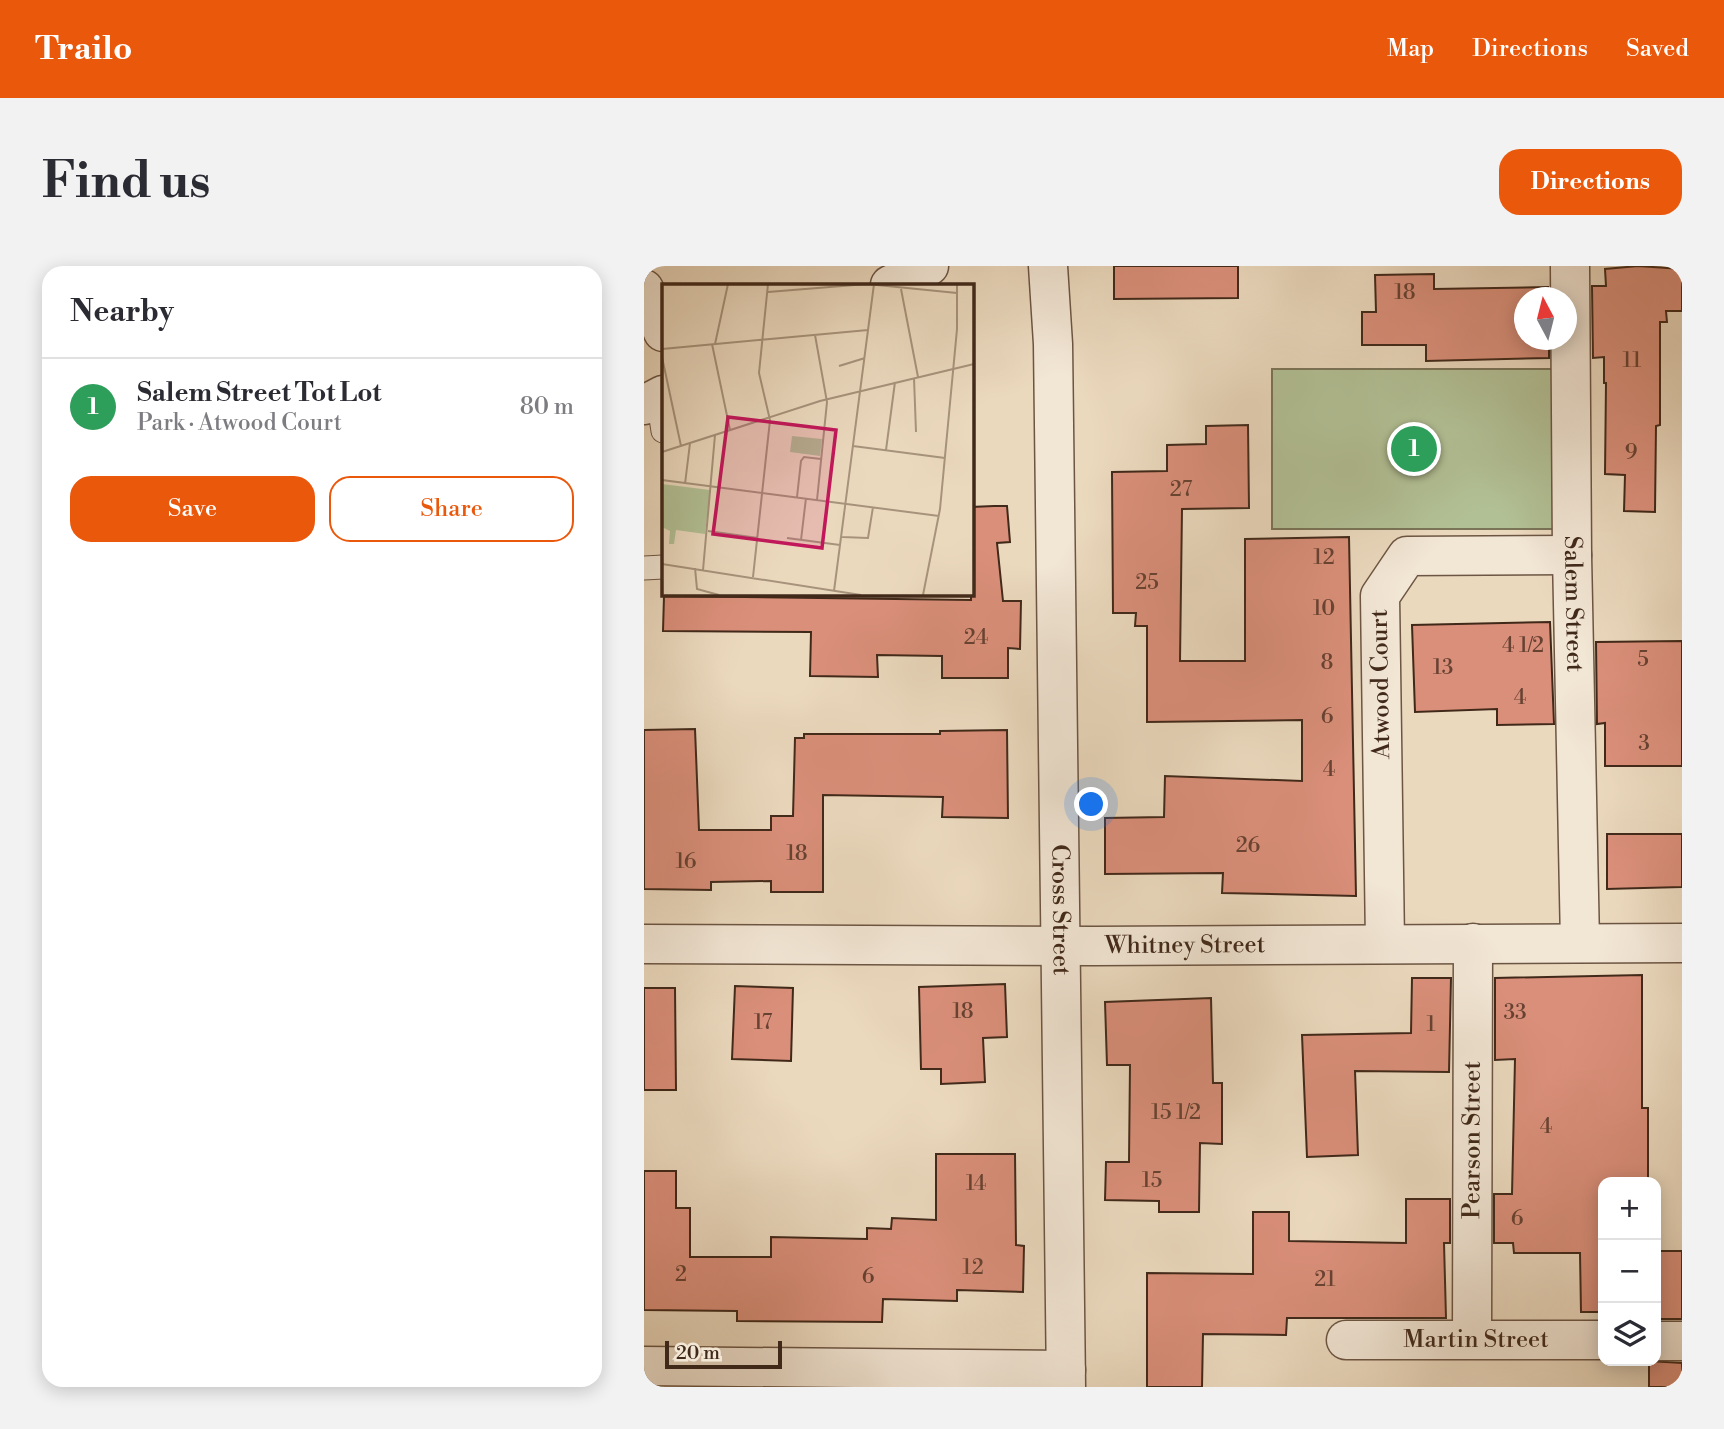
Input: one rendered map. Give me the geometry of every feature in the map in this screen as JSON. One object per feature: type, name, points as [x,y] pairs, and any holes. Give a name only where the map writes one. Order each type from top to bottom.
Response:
[{"type":"street","name":"Cross Street","points":[[1048,266],[1053,358],[1066,1378]]},
{"type":"street","name":"Salem Street","points":[[1570,266],[1572,555],[1580,943]]},
{"type":"street","points":[[644,289],[662,330]]},
{"type":"street","name":"Atwood Court","points":[[1385,943],[1380,596],[1406,556],[1572,555]]},
{"type":"street","name":"Pearson Street","points":[[1472,1338],[1473,943]]},
{"type":"street","name":"Whitney Street","points":[[644,944],[1062,946],[1682,943]]},
{"type":"street","name":"Martin Street","points":[[1346,1340],[1598,1340]]},
{"type":"street","points":[[1661,1341],[1682,1341]]},
{"type":"street","points":[[644,1366],[1066,1378]]},
{"type":"lane","points":[[644,568],[662,567]]},
{"type":"green space","points":[[1272,369],[1556,369],[1556,529],[1272,529]]},
{"type":"building","points":[[1114,266],[1238,266],[1238,298],[1114,299]]},
{"type":"building","points":[[1638,266],[1682,269],[1682,311],[1666,311],[1667,322],[1660,322],[1660,425],[1656,426],[1655,512],[1624,511],[1625,475],[1605,474],[1604,357],[1593,358],[1592,286],[1606,286],[1605,269]]},
{"type":"building","points":[[1434,274],[1434,289],[1514,288],[1514,350],[1549,350],[1549,358],[1426,361],[1426,345],[1362,345],[1362,312],[1376,312],[1375,275]]},
{"type":"building","points":[[1248,425],[1249,508],[1182,509],[1180,661],[1245,661],[1245,539],[1349,537],[1356,896],[1222,893],[1223,873],[1105,874],[1105,818],[1164,817],[1165,776],[1302,781],[1302,720],[1147,722],[1147,626],[1135,626],[1136,613],[1113,613],[1112,472],[1167,471],[1167,445],[1206,444],[1206,426]]},
{"type":"building","points":[[1007,506],[1010,542],[997,543],[1003,601],[1021,601],[1020,649],[1008,648],[1008,678],[942,678],[942,656],[877,655],[878,677],[810,676],[811,632],[663,631],[664,596],[971,600],[973,507]]},
{"type":"building","points":[[1550,622],[1554,724],[1497,725],[1497,709],[1415,712],[1412,625]]},
{"type":"building","points":[[1682,641],[1682,766],[1605,766],[1605,723],[1597,724],[1596,642]]},
{"type":"building","points":[[695,729],[699,830],[771,830],[771,816],[793,816],[795,738],[804,738],[804,734],[940,734],[940,731],[1007,730],[1008,818],[942,817],[943,797],[823,795],[823,892],[771,892],[771,881],[711,882],[711,890],[644,889],[644,730]]},
{"type":"building","points":[[1607,834],[1682,834],[1682,887],[1607,889]]},
{"type":"building","points":[[1642,975],[1642,1108],[1648,1108],[1648,1177],[1598,1177],[1598,1312],[1581,1312],[1580,1253],[1514,1253],[1513,1243],[1494,1243],[1494,1194],[1512,1194],[1515,1059],[1495,1060],[1495,978]]},
{"type":"building","points":[[1412,978],[1451,978],[1449,1072],[1355,1071],[1358,1155],[1307,1157],[1302,1035],[1411,1033]]},
{"type":"building","points":[[1005,984],[1007,1037],[983,1038],[985,1082],[941,1084],[941,1069],[921,1069],[919,987]]},
{"type":"building","points":[[735,986],[793,988],[791,1061],[732,1059]]},
{"type":"building","points":[[644,988],[675,988],[676,1090],[644,1090]]},
{"type":"building","points":[[1211,998],[1213,1083],[1222,1083],[1222,1144],[1200,1143],[1199,1212],[1159,1212],[1159,1201],[1105,1200],[1106,1162],[1129,1162],[1130,1065],[1107,1065],[1105,1002]]},
{"type":"building","points":[[936,1154],[1015,1154],[1016,1245],[1024,1246],[1023,1292],[957,1290],[957,1301],[883,1299],[882,1322],[737,1321],[737,1311],[644,1310],[644,1171],[676,1171],[676,1208],[690,1208],[690,1257],[771,1257],[771,1237],[867,1239],[867,1228],[891,1229],[892,1218],[936,1220]]},
{"type":"building","points":[[1406,1199],[1450,1199],[1450,1243],[1444,1243],[1446,1318],[1287,1318],[1286,1335],[1203,1334],[1202,1387],[1147,1387],[1147,1273],[1253,1274],[1253,1212],[1289,1212],[1289,1241],[1406,1243]]},
{"type":"building","points":[[1661,1251],[1682,1251],[1682,1319],[1661,1319]]},
{"type":"building","points":[[1661,1362],[1682,1363],[1682,1387],[1649,1387],[1649,1366],[1661,1366]]},
{"type":"place","name":"Salem Street Tot Lot","points":[[1414,449]]}]
